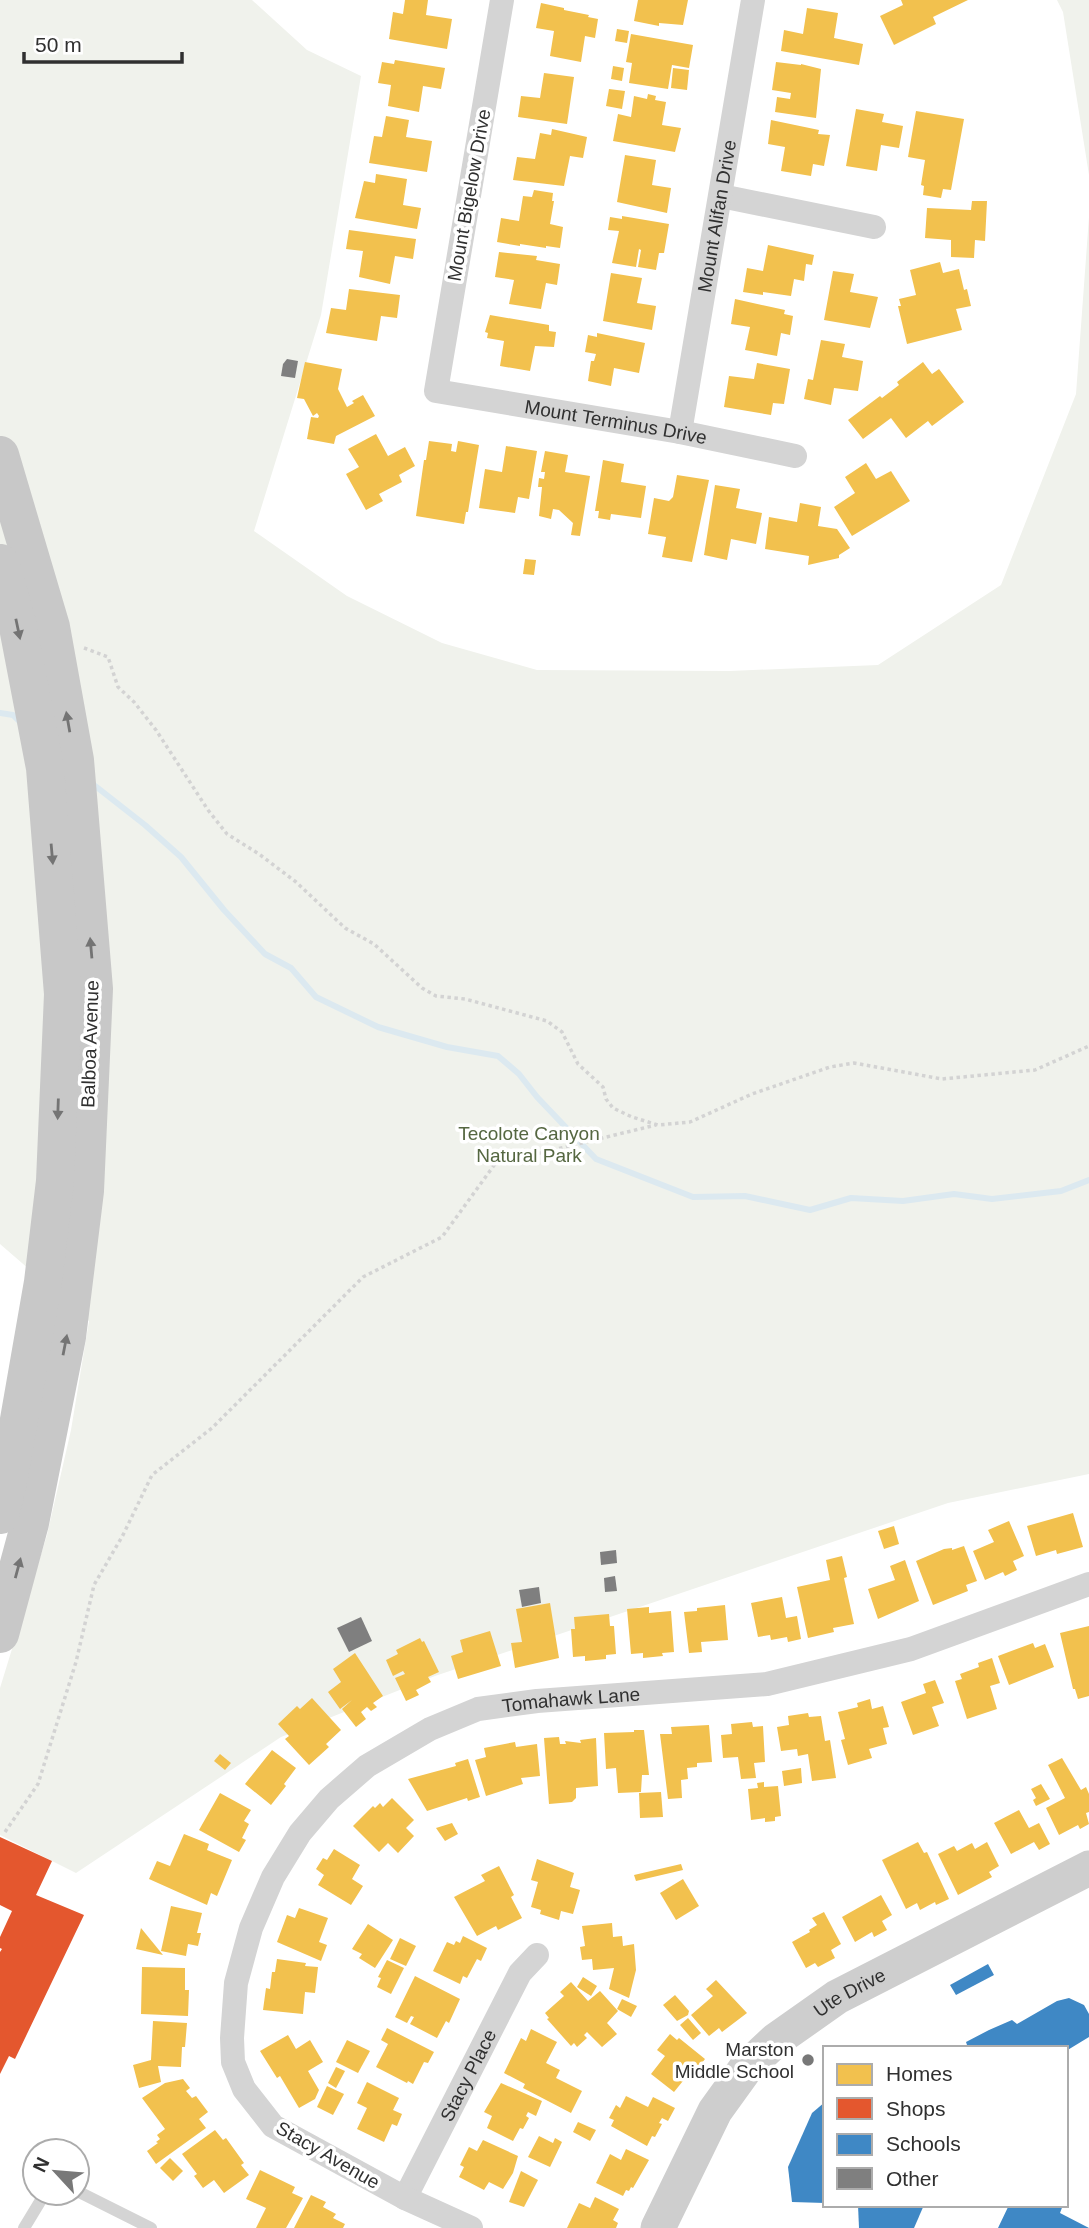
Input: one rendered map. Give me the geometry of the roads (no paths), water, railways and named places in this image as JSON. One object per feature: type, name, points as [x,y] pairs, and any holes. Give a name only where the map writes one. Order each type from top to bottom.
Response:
[{"type":"main road","name":"Balboa Avenue","points":[[0,455],[52,634],[75,760],[94,989],[85,1191],[67,1337],[30,1523],[0,1634]]},
{"type":"main road","name":"Balboa Avenue","points":[[0,564],[17,622],[45,768],[63,994],[55,1181],[38,1313],[0,1515]]},
{"type":"main road","points":[[0,1428],[38,1313]]},
{"type":"street","name":"Mount Bigelow Drive","points":[[436,391],[502,0]]},
{"type":"street","name":"Mount Alifan Drive","points":[[680,432],[753,0]]},
{"type":"street","points":[[721,196],[874,227]]},
{"type":"street","name":"Mount Terminus Drive","points":[[436,391],[680,432],[795,456]]},
{"type":"street","name":"Tomahawk Lane","points":[[232,2038],[236,1983],[251,1927],[273,1877],[300,1833],[329,1799],[367,1766],[430,1728],[478,1709],[537,1700],[766,1684],[911,1649],[1089,1584]]},
{"type":"street","name":"Ute Drive","points":[[658,2228],[715,2111],[746,2068],[776,2040],[837,1997],[1089,1868]]},
{"type":"street","name":"Stacy Place","points":[[405,2198],[520,1973],[537,1955]]},
{"type":"street","name":"Stacy Avenue","points":[[232,2038],[233,2062],[244,2089],[273,2126],[405,2198],[471,2228]]},
{"type":"lane","points":[[91,2198],[151,2228]]},
{"type":"lane","points":[[24,2228],[38,2207]]},
{"type":"waterway","points":[[0,713],[13,715],[19,721]]},
{"type":"waterway","points":[[94,785],[181,857],[224,910],[265,954],[291,968],[316,997],[378,1027],[447,1047],[498,1056],[519,1074],[537,1097],[596,1159],[693,1197],[745,1196],[810,1210],[851,1198],[903,1201],[954,1194],[992,1199],[1061,1191],[1089,1180]]},
{"type":"place","name":"Marston Middle School","points":[[808,2060]]},
{"type":"park label","name":"Tecolote Canyon Natural Park","points":[[529,1144]]}]
